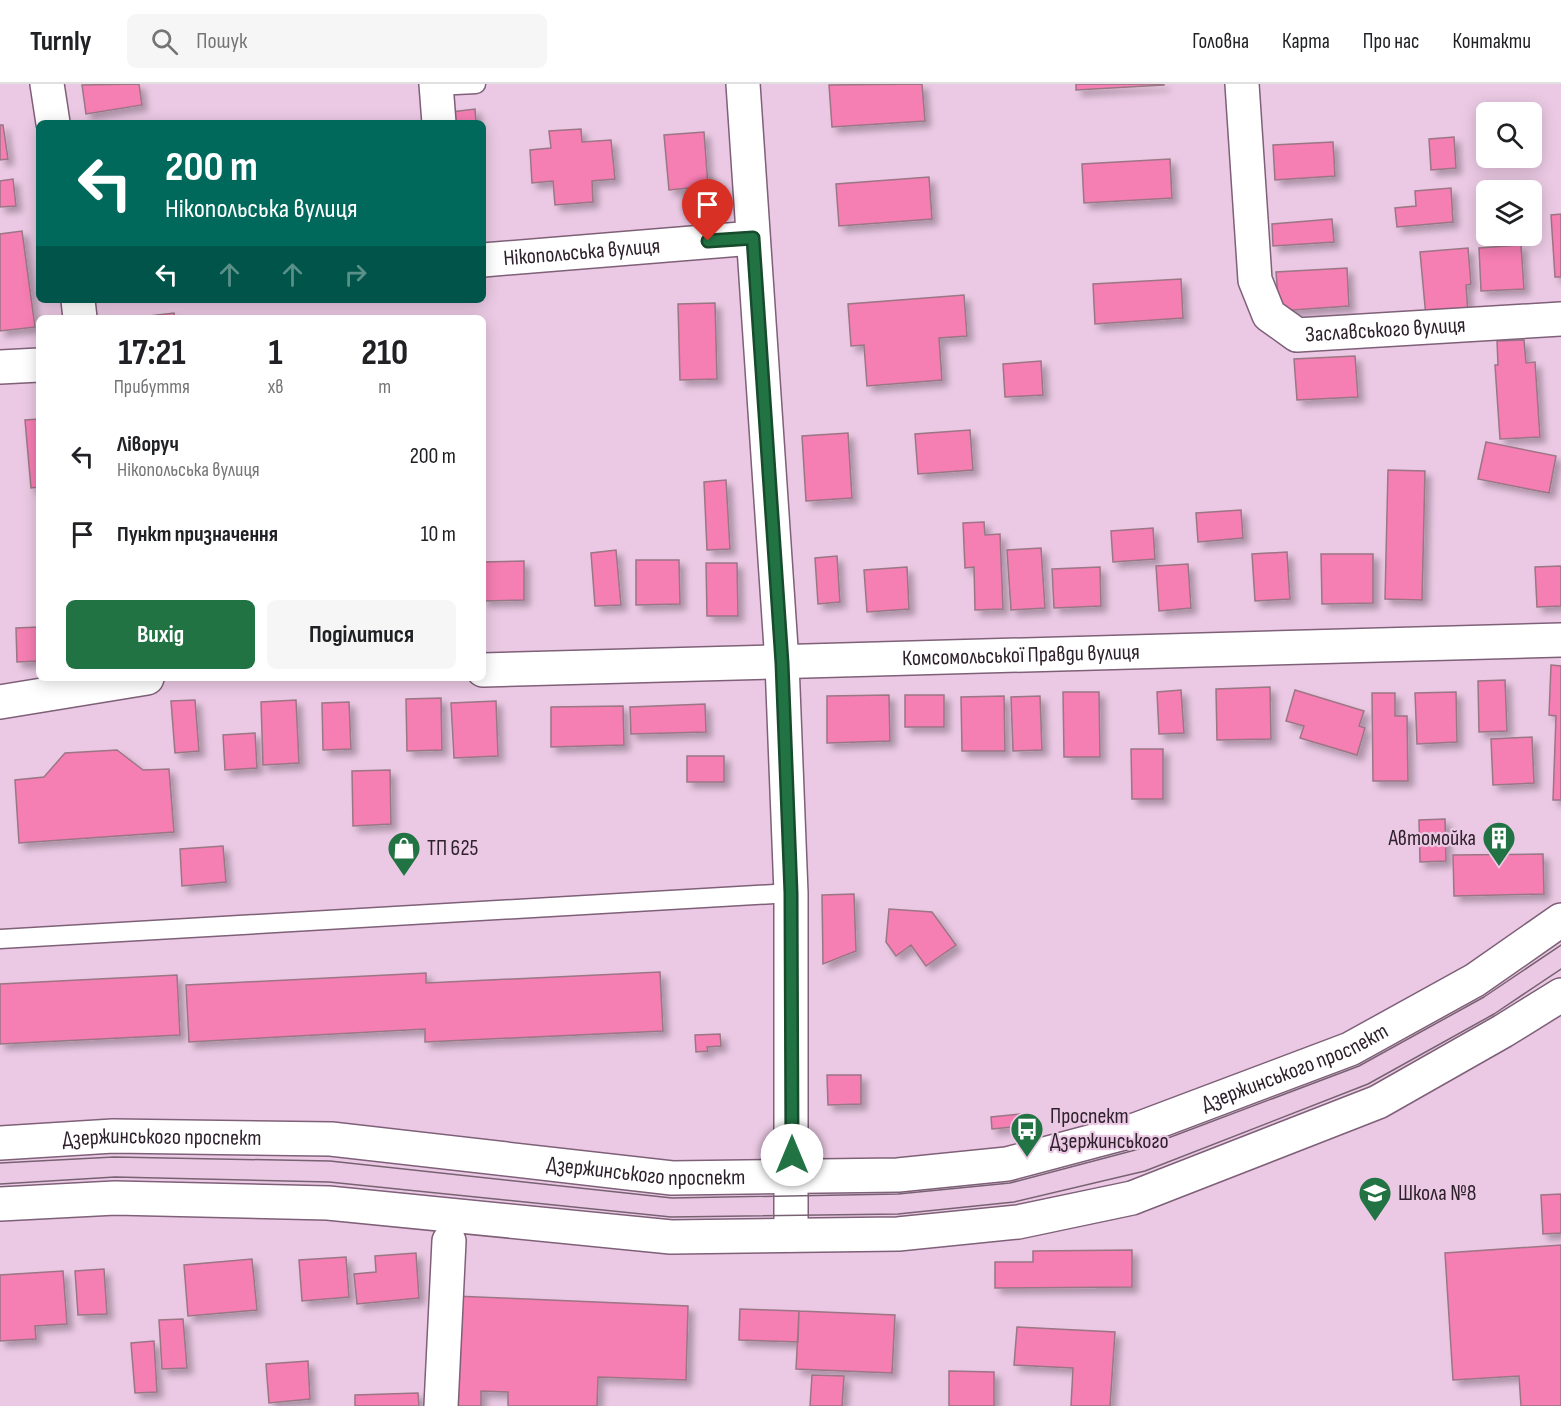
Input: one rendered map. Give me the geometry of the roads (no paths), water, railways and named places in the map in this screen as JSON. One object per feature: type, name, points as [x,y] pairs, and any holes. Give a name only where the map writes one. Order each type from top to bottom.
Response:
[{"type":"street","points":[[47,84],[53,120]]},
{"type":"street","points":[[743,84],[782,663],[791,893],[791,1235]]},
{"type":"street","name":"Заславського вулиця","points":[[1242,84],[1254,280],[1269,315],[1297,335],[1561,319]]},
{"type":"street","points":[[436,85],[439,120]]},
{"type":"street","name":"Нікопольська вулиця","points":[[486,260],[753,238]]},
{"type":"street","points":[[0,367],[36,365]]},
{"type":"street","name":"Комсомольської Правди вулиця","points":[[486,670],[1561,640]]},
{"type":"street","points":[[0,702],[129,681]]},
{"type":"street","name":"Дзержинського проспект","points":[[0,1143],[113,1136],[331,1139],[672,1178],[898,1175],[1007,1164],[1135,1130],[1350,1048],[1475,980],[1561,920]]},
{"type":"street","points":[[0,1204],[116,1198],[328,1203],[670,1237],[898,1234],[1018,1222],[1132,1198],[1378,1102],[1503,1031],[1561,994]]},
{"type":"street","points":[[441,1406],[450,1241]]},
{"type":"lane","points":[[436,85],[477,84]]},
{"type":"lane","points":[[0,939],[791,893]]},
{"type":"tram line","points":[[0,1163],[114,1157],[330,1161],[672,1198],[898,1194],[1010,1183],[1139,1149],[1359,1066],[1484,997],[1561,945]]},
{"type":"tram line","points":[[0,1184],[115,1177],[329,1182],[671,1217],[898,1214],[1014,1202],[1145,1171],[1368,1084],[1494,1014],[1561,969]]},
{"type":"place","name":"Автомойка","points":[[1499,867]]},
{"type":"place","name":"ТП 625","points":[[404,877]]},
{"type":"place","name":"Проспект Дзержинського","points":[[1027,1158]]},
{"type":"place","name":"Школа №8","points":[[1375,1222]]}]
